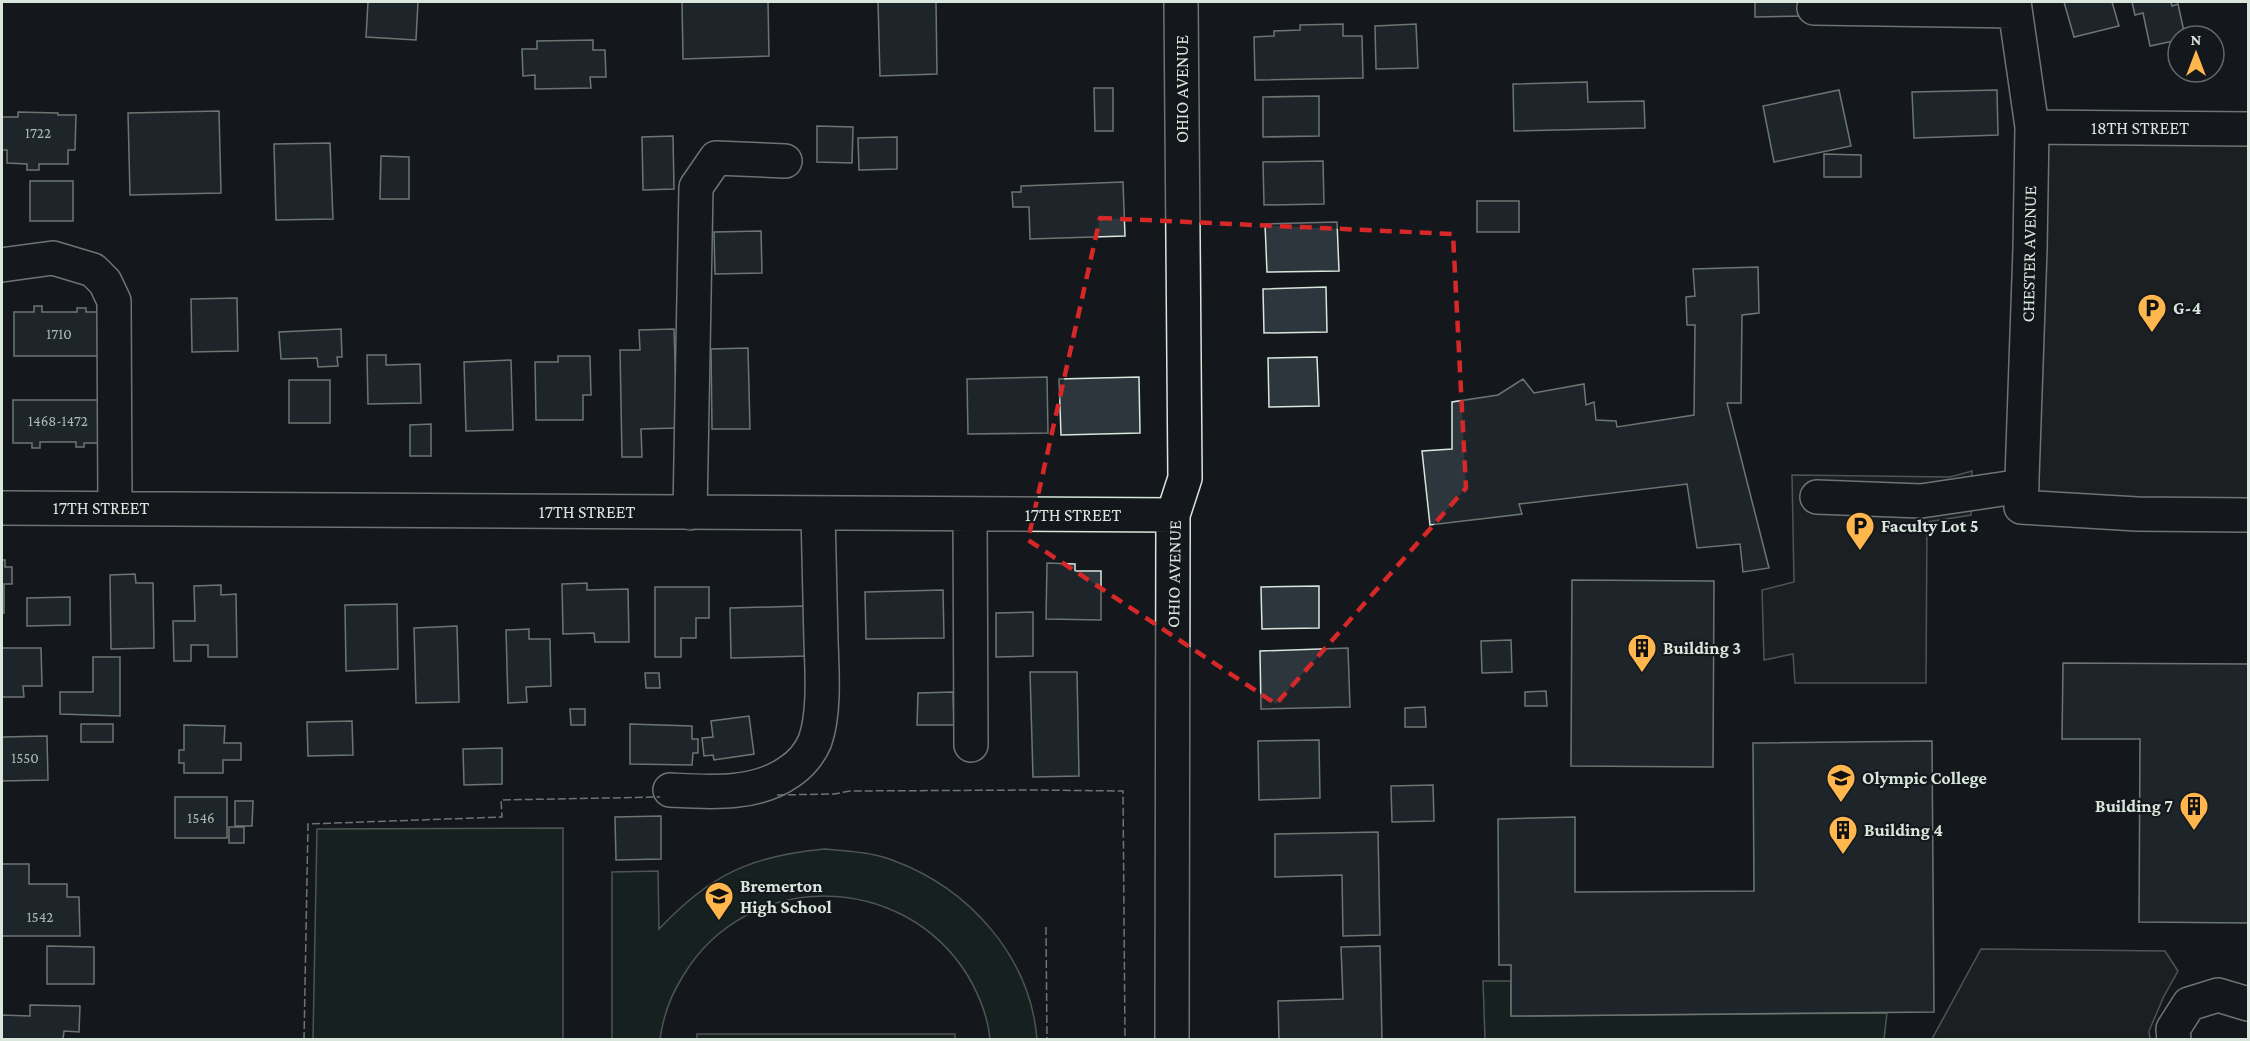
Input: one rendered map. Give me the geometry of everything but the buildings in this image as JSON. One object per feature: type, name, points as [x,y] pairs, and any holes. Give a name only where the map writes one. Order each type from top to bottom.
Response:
[{"type":"street","name":"OHIO AVENUE","points":[[1172,1040],[1173,515],[1185,478],[1181,2]]},
{"type":"street","points":[[1814,8],[2014,6]]},
{"type":"street","name":"CHESTER AVENUE","points":[[2014,6],[2032,127],[2022,496]]},
{"type":"street","name":"18TH STREET","points":[[2032,127],[2248,129]]},
{"type":"street","points":[[690,513],[696,187],[716,158],[785,161]]},
{"type":"street","points":[[2,265],[53,258],[93,270],[105,282],[114,301],[115,508]]},
{"type":"street","points":[[1817,497],[1921,501],[2022,496],[2137,514],[2248,515]]},
{"type":"street","name":"17TH STREET","points":[[2,508],[1173,515]]},
{"type":"street","points":[[670,790],[705,792],[752,789],[789,773],[810,750],[816,739],[822,677],[818,513]]},
{"type":"street","points":[[970,514],[971,744]]},
{"type":"street","points":[[2174,1040],[2173,1029],[2189,1004],[2218,995],[2248,1004]]},
{"type":"highlighted area","points":[[1100,218],[1453,234],[1466,488],[1276,704],[1028,540]]},
{"type":"green space","points":[[563,828],[563,1039],[313,1039],[317,829]]},
{"type":"green space","points":[[824,849],[850,851],[892,860],[920,872],[946,888],[970,907],[991,929],[1008,953],[1022,980],[1032,1009],[1037,1039],[990,1039],[982,1006],[968,976],[940,941],[905,916],[866,901],[825,896],[784,901],[745,916],[711,941],[683,976],[668,1006],[660,1039],[612,1039],[612,872],[658,871],[659,929],[696,895],[733,871],[774,857]]},
{"type":"green space","points":[[1483,981],[1511,981],[1511,1016],[1887,1013],[1884,1039],[1485,1039]]},
{"type":"green space","points":[[697,1034],[955,1034],[955,1039],[697,1040]]},
{"type":"shaded area","points":[[2032,127],[2248,129],[2248,515],[2021,507]]},
{"type":"shaded area","name":"Faculty Lot 5","points":[[1972,471],[1971,515],[1927,522],[1926,683],[1795,683],[1793,654],[1764,660],[1762,590],[1794,582],[1792,475],[1950,477]]},
{"type":"shaded area","points":[[1981,949],[2165,951],[2178,971],[2149,1031],[2150,1039],[1932,1039]]},
{"type":"fence","points":[[777,795],[834,794],[850,791],[1123,791],[1125,1040]]},
{"type":"fence","points":[[304,1040],[308,824],[502,817],[501,800],[660,797]]},
{"type":"fence","points":[[1046,927],[1047,1040]]},
{"type":"place","name":"G-4","points":[[2152,334]]},
{"type":"place","name":"Faculty Lot 5","points":[[1860,552]]},
{"type":"place","name":"Building 3","points":[[1642,674]]},
{"type":"place","name":"Olympic College","points":[[1841,804]]},
{"type":"place","name":"Building 7","points":[[2194,832]]},
{"type":"place","name":"Building 4","points":[[1843,856]]},
{"type":"place","name":"Bremerton High School","points":[[719,922]]}]
